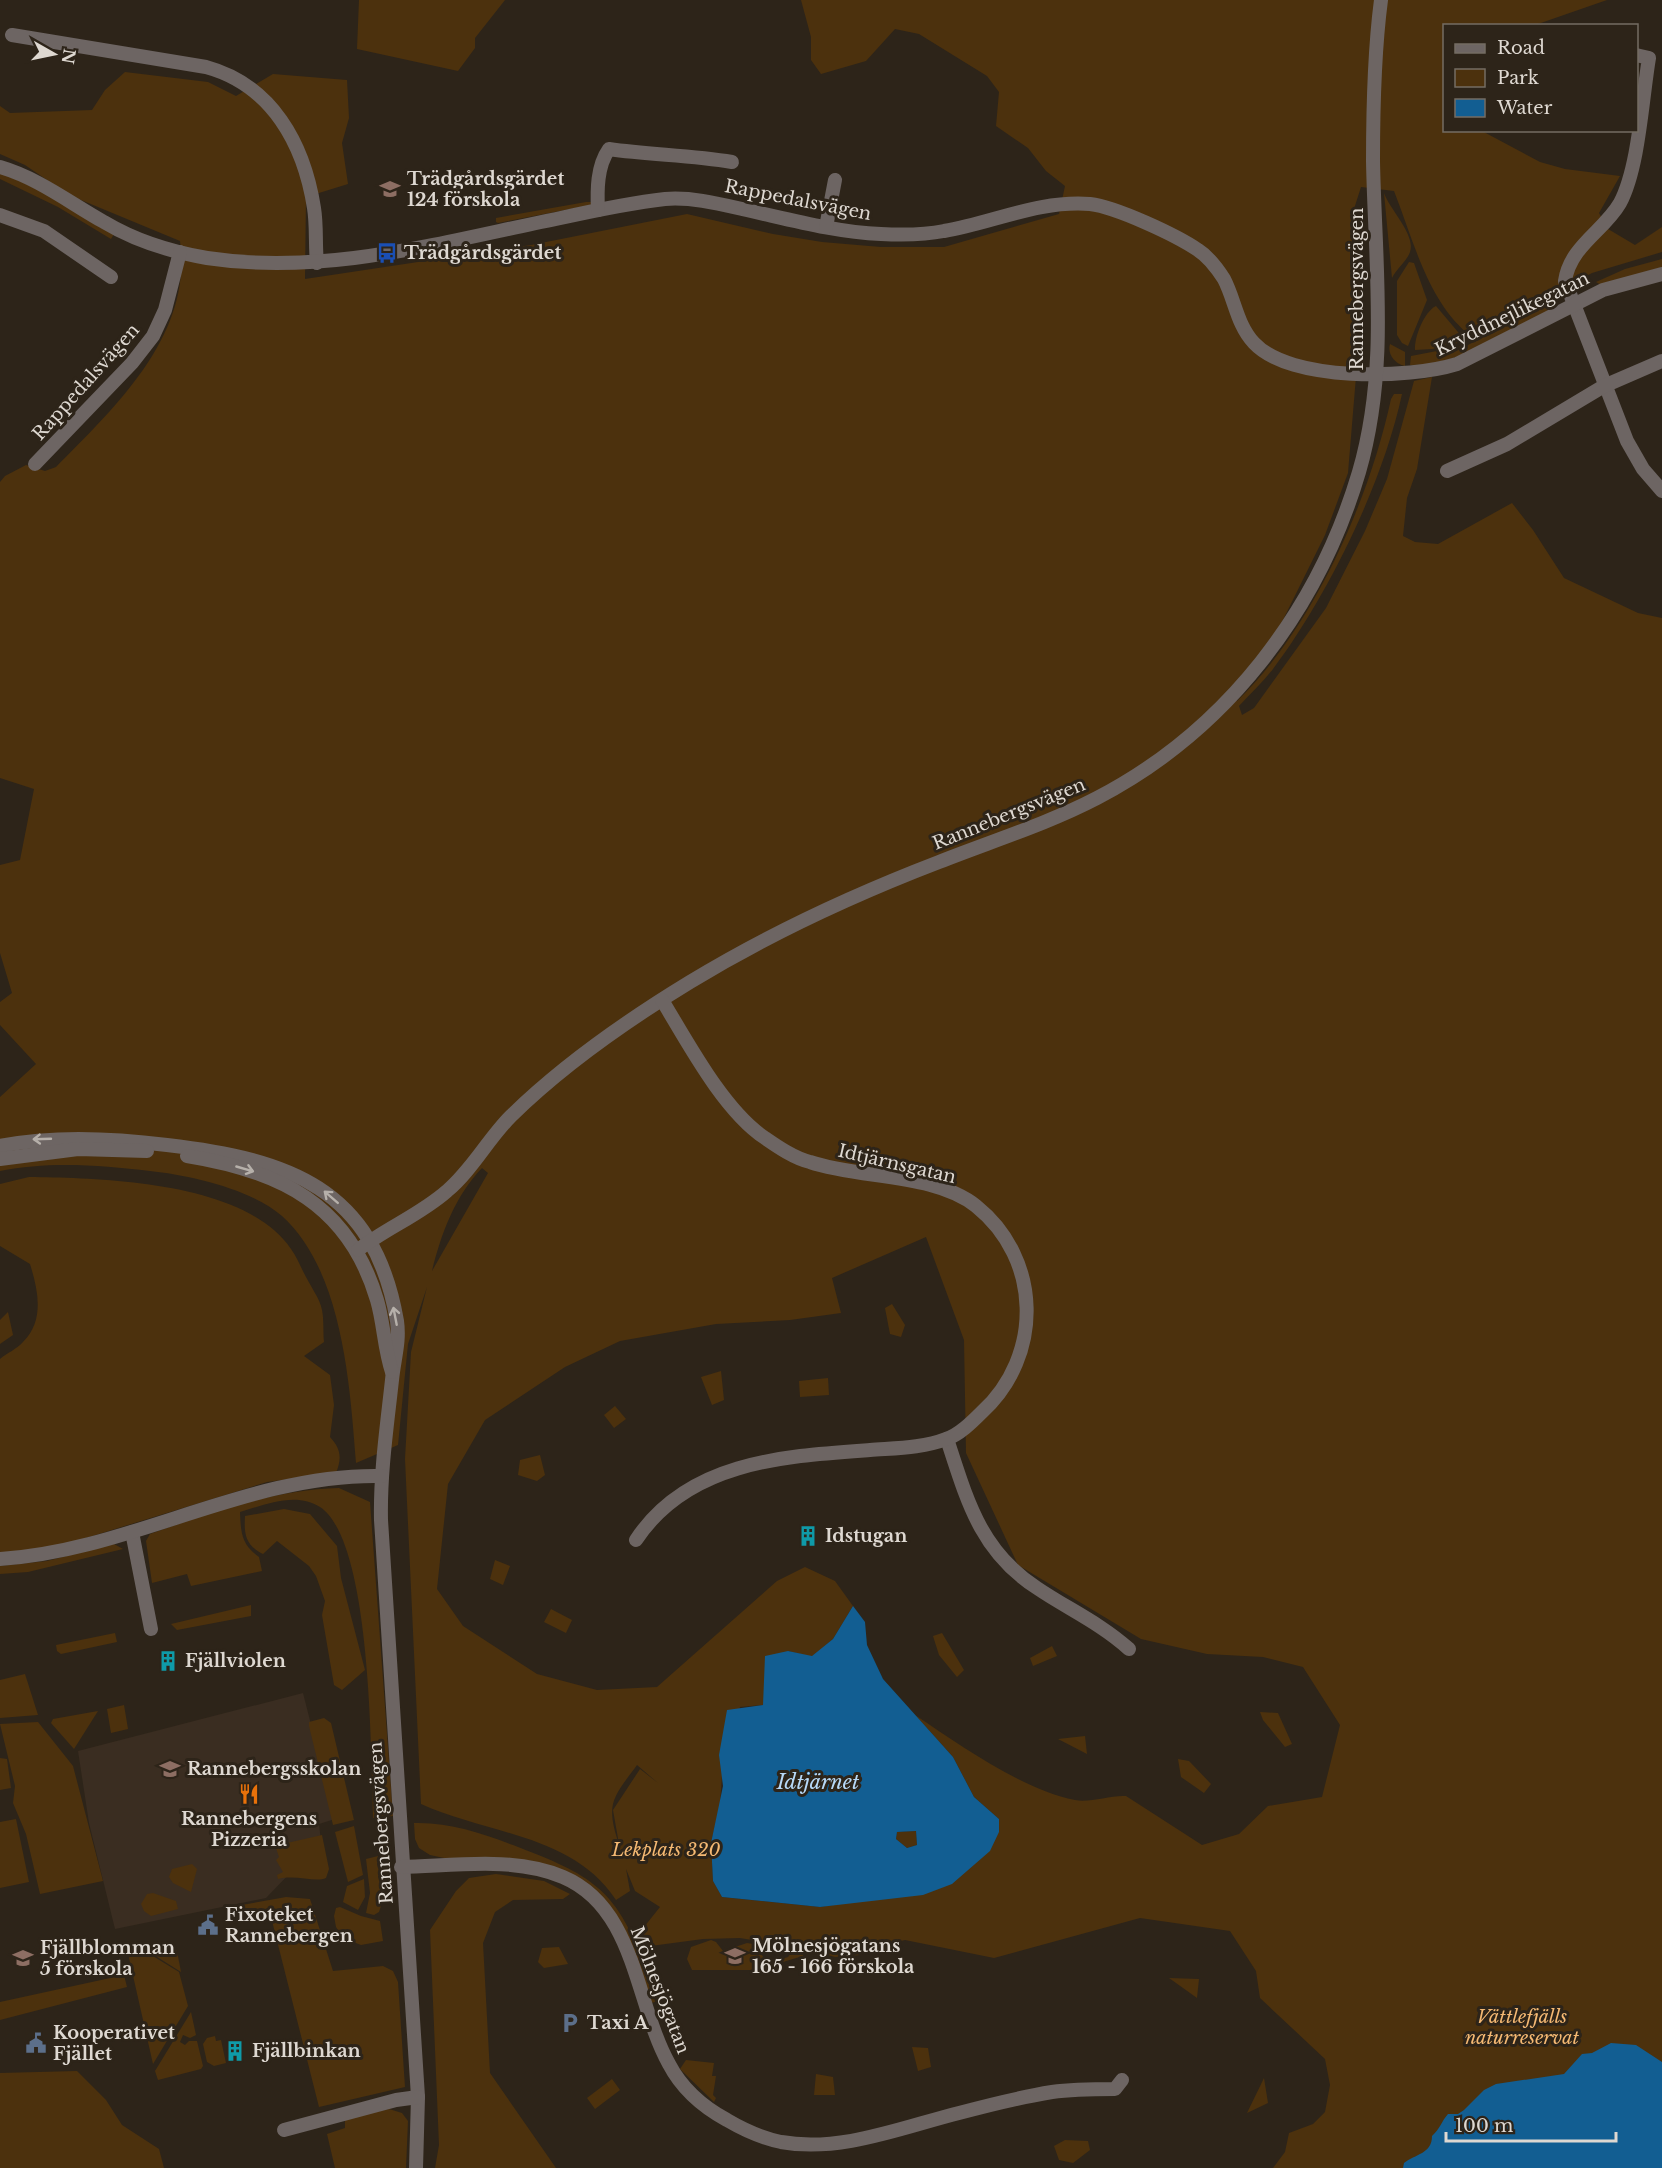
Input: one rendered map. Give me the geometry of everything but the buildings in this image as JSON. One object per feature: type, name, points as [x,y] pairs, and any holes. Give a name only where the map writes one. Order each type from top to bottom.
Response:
[{"type":"street","name":"Rannebergsvägen","points":[[392,1374],[385,1352],[378,1303],[358,1250],[439,1198],[453,1186],[503,1125],[544,1086],[662,1000],[743,952],[806,919],[906,875],[1056,817],[1097,798],[1164,757],[1199,728],[1236,692],[1275,646],[1322,568],[1342,523],[1369,432],[1377,374],[1379,317],[1373,164],[1374,93],[1381,0]]},
{"type":"street","points":[[12,36],[206,68],[230,74],[245,82],[284,124],[303,163],[314,210],[316,263]]},
{"type":"street","points":[[1638,122],[1649,57]]},
{"type":"street","points":[[1636,132],[1627,186],[1620,203],[1570,261],[1565,281],[1626,441],[1643,469],[1662,491]]},
{"type":"street","points":[[598,210],[599,179],[604,156],[609,149],[649,155],[656,152],[691,155],[732,162]]},
{"type":"street","name":"Rappedalsvägen","points":[[0,167],[39,183],[122,232],[180,252],[240,261],[316,263],[387,253],[598,210],[666,199],[699,200],[850,232],[909,234],[942,232],[1057,204],[1092,204],[1116,211],[1197,249],[1213,263],[1230,293],[1242,327],[1252,341],[1277,360],[1334,371],[1377,374]]},
{"type":"street","points":[[826,227],[835,180]]},
{"type":"street","points":[[0,215],[44,231],[111,277]]},
{"type":"street","name":"Rappedalsvägen","points":[[35,464],[132,363],[153,336],[165,310],[180,252]]},
{"type":"street","name":"Kryddnejlikegatan","points":[[1377,374],[1432,372],[1457,364],[1603,290],[1662,274]]},
{"type":"street","points":[[1447,471],[1507,444],[1604,386],[1662,361]]},
{"type":"street","name":"Idtjärnsgatan","points":[[636,1540],[651,1522],[680,1497],[714,1476],[740,1467],[787,1457],[892,1448],[947,1439],[973,1421],[994,1402],[1018,1363],[1025,1343],[1028,1307],[1022,1274],[1014,1252],[998,1228],[976,1206],[954,1192],[808,1162],[766,1139],[746,1125],[723,1096],[662,1000]]},
{"type":"street","points":[[0,1146],[29,1140],[103,1139],[196,1148],[257,1159],[296,1174],[323,1190],[338,1203],[369,1241]]},
{"type":"street","points":[[0,1159],[50,1151],[105,1149],[182,1155],[250,1170],[300,1191],[330,1216],[358,1250]]},
{"type":"street","name":"Rannebergsvägen","points":[[369,1241],[388,1287],[397,1322],[398,1349],[392,1374],[382,1476],[381,1520],[401,1867],[418,2097],[416,2168]]},
{"type":"street","points":[[947,1439],[974,1519],[999,1556],[1037,1588],[1079,1611],[1110,1632],[1129,1649]]},
{"type":"street","points":[[0,1559],[32,1557],[87,1546],[265,1490],[322,1481],[382,1476]]},
{"type":"street","points":[[132,1532],[151,1629]]},
{"type":"street","name":"Mölnesjögatan","points":[[401,1867],[517,1866],[563,1877],[582,1888],[599,1902],[617,1927],[628,1951],[656,2038],[679,2081],[719,2116],[765,2137],[798,2144],[834,2143],[1035,2095],[1071,2090],[1115,2089],[1122,2080]]},
{"type":"street","points":[[284,2130],[396,2100],[418,2097]]},
{"type":"shaded area","points":[[303,1693],[335,1819],[319,1824],[321,1841],[266,1898],[115,1929],[89,1823],[78,1751]]},
{"type":"green space","points":[[359,0],[505,0],[475,38],[475,48],[458,71],[357,49]]},
{"type":"green space","points":[[801,0],[1607,0],[1538,24],[1443,24],[1443,132],[1484,132],[1540,162],[1565,169],[1620,176],[1599,213],[1608,229],[1635,245],[1662,227],[1662,252],[1592,273],[1483,329],[1467,333],[1453,319],[1431,286],[1394,191],[1361,187],[1354,209],[1360,328],[1348,473],[1325,535],[1275,636],[1232,688],[1237,701],[1265,671],[1313,600],[1353,520],[1381,438],[1391,399],[1394,394],[1402,394],[1382,464],[1351,538],[1314,608],[1294,640],[1269,674],[1239,706],[1242,715],[1254,708],[1326,608],[1365,531],[1387,479],[1414,381],[1432,377],[1417,469],[1407,498],[1403,536],[1415,542],[1438,544],[1512,503],[1533,530],[1564,578],[1638,613],[1662,618],[1662,2168],[1273,2168],[1285,2152],[1289,2133],[1313,2124],[1325,2112],[1330,2085],[1325,2059],[1260,1998],[1256,1971],[1230,1931],[1140,1918],[994,1958],[905,1940],[880,1946],[860,1955],[835,1957],[811,1950],[740,1938],[703,1939],[643,1947],[640,1932],[660,1907],[635,1891],[626,1869],[630,1891],[616,1900],[598,1878],[577,1861],[553,1849],[527,1838],[446,1814],[421,1804],[405,1459],[411,1352],[427,1287],[408,1344],[398,1445],[356,1463],[346,1366],[331,1298],[318,1267],[302,1239],[282,1216],[269,1206],[237,1191],[201,1180],[166,1173],[75,1165],[37,1166],[0,1171],[0,1097],[36,1064],[0,1025],[0,1002],[12,993],[0,953],[0,865],[20,860],[34,789],[0,778],[0,482],[5,476],[26,465],[45,471],[56,467],[103,419],[145,366],[162,338],[175,307],[181,275],[180,241],[69,195],[25,165],[0,154],[0,106],[10,113],[92,110],[105,90],[125,72],[208,82],[236,96],[273,74],[347,80],[349,118],[342,143],[348,184],[306,197],[305,279],[531,245],[687,214],[773,234],[822,242],[881,247],[944,247],[1059,214],[1065,186],[1046,171],[1028,148],[996,126],[999,92],[987,76],[919,34],[895,29],[866,61],[821,74],[811,60],[811,37]],"holes":[[[482,1168],[488,1173],[432,1271],[440,1243],[457,1203]],[[926,1237],[964,1340],[966,1453],[1018,1565],[1141,1639],[1207,1654],[1263,1657],[1303,1667],[1340,1725],[1322,1797],[1268,1806],[1239,1834],[1202,1845],[1126,1796],[1081,1801],[1034,1787],[992,1765],[915,1715],[953,1757],[974,1797],[999,1819],[852,1902],[820,1907],[722,1897],[713,1881],[711,1843],[720,1804],[722,1776],[740,1707],[763,1705],[788,1651],[812,1657],[833,1639],[853,1606],[835,1581],[805,1567],[777,1581],[657,1687],[597,1690],[537,1674],[463,1626],[437,1589],[448,1484],[485,1420],[565,1367],[620,1341],[716,1324],[790,1320],[841,1313],[832,1278]],[[637,1765],[658,1783],[640,1769],[613,1810],[619,1844],[613,1819],[612,1810],[614,1801]]]},
{"type":"green space","points":[[0,173],[34,187],[114,234],[111,239],[58,207],[0,179]]},
{"type":"green space","points":[[1384,193],[1406,230],[1411,245],[1409,255],[1392,278]]},
{"type":"green space","points":[[591,202],[591,205],[496,222],[496,218]]},
{"type":"green space","points":[[1662,259],[1662,267],[1601,285],[1596,282],[1625,269]]},
{"type":"green space","points":[[1409,262],[1414,263],[1427,300],[1408,346],[1402,343],[1397,335],[1397,281]]},
{"type":"green space","points":[[1436,306],[1463,338],[1462,342],[1432,349],[1415,350],[1416,338],[1421,325]]},
{"type":"green space","points":[[1546,306],[1548,311],[1482,347],[1446,360],[1410,365],[1411,356],[1468,345]]},
{"type":"green space","points":[[1390,344],[1405,352],[1405,366],[1393,358],[1389,348]]},
{"type":"green space","points":[[29,1177],[94,1179],[170,1188],[207,1197],[241,1209],[270,1226],[293,1252],[321,1306],[324,1342],[304,1356],[330,1375],[334,1405],[330,1437],[340,1458],[336,1473],[267,1482],[73,1542],[0,1556],[0,1359],[21,1344],[30,1333],[37,1315],[38,1304],[30,1264],[0,1246],[0,1184]]},
{"type":"green space","points":[[892,1304],[905,1325],[901,1337],[890,1334],[885,1308]]},
{"type":"green space","points":[[8,1312],[13,1335],[0,1344],[0,1320]]},
{"type":"green space","points":[[721,1371],[724,1400],[712,1405],[701,1377]]},
{"type":"green space","points":[[828,1378],[829,1395],[800,1397],[799,1381]]},
{"type":"green space","points":[[615,1406],[626,1419],[614,1428],[604,1415]]},
{"type":"green space","points":[[540,1455],[545,1475],[537,1481],[518,1475],[520,1460]]},
{"type":"green space","points":[[339,1488],[370,1502],[393,1816],[373,1818],[369,1701],[359,1604],[350,1561],[337,1528],[320,1507],[311,1502],[290,1500],[240,1512],[243,1538],[259,1557],[262,1571],[191,1586],[187,1574],[152,1583],[146,1541],[150,1534],[220,1510],[267,1498]]},
{"type":"green space","points":[[284,1509],[310,1514],[337,1546],[341,1578],[365,1670],[342,1690],[334,1685],[322,1615],[325,1601],[316,1576],[309,1566],[277,1541],[263,1554],[252,1547],[247,1538],[245,1516]]},
{"type":"green space","points":[[114,1544],[123,1549],[28,1572],[0,1574],[0,1566],[47,1561]]},
{"type":"green space","points":[[495,1560],[510,1566],[503,1585],[490,1579]]},
{"type":"green space","points":[[251,1605],[251,1616],[177,1630],[171,1624]]},
{"type":"green space","points":[[551,1609],[572,1620],[566,1633],[544,1622]]},
{"type":"green space","points":[[115,1633],[117,1642],[61,1654],[57,1651],[56,1645]]},
{"type":"green space","points":[[942,1633],[964,1670],[957,1677],[939,1655],[933,1636]]},
{"type":"green space","points":[[1052,1646],[1057,1656],[1033,1666],[1030,1658]]},
{"type":"green space","points":[[25,1674],[38,1715],[0,1718],[0,1680]]},
{"type":"green space","points":[[124,1705],[128,1729],[111,1733],[107,1709]]},
{"type":"green space","points":[[98,1711],[74,1749],[51,1723],[53,1719]]},
{"type":"green space","points":[[1260,1712],[1278,1713],[1292,1744],[1285,1747],[1263,1720]]},
{"type":"green space","points":[[324,1718],[331,1723],[354,1820],[333,1825],[309,1726],[309,1722]]},
{"type":"green space","points":[[38,1722],[73,1766],[103,1881],[40,1894],[26,1834],[13,1803],[15,1786],[0,1724]]},
{"type":"green space","points":[[1085,1736],[1087,1754],[1058,1739]]},
{"type":"green space","points":[[0,1758],[7,1759],[11,1788],[0,1790]]},
{"type":"green space","points":[[1178,1759],[1189,1761],[1211,1784],[1204,1793],[1181,1777]]},
{"type":"green space","points":[[16,1819],[29,1882],[0,1888],[0,1822]]},
{"type":"green space","points":[[414,1823],[452,1826],[489,1836],[558,1864],[593,1884],[620,1913],[631,1933],[655,2002],[650,2003],[615,1917],[532,1861],[506,1858],[444,1858],[430,1855],[419,1848],[415,1839]]},
{"type":"green space","points":[[354,1826],[363,1875],[348,1882],[335,1832]]},
{"type":"green space","points":[[916,1831],[917,1845],[907,1848],[896,1839],[897,1832]]},
{"type":"green space","points":[[322,1835],[329,1869],[326,1878],[278,1879],[277,1875],[283,1872],[276,1860],[279,1857],[276,1848],[287,1843]]},
{"type":"green space","points":[[378,1856],[381,1906],[379,1912],[374,1915],[366,1913],[370,1893],[366,1859]]},
{"type":"green space","points":[[192,1864],[197,1869],[191,1892],[173,1883],[169,1877],[172,1869]]},
{"type":"green space","points":[[496,1874],[544,1881],[570,1894],[563,1899],[513,1900],[495,1912],[483,1943],[490,2073],[556,2168],[435,2168],[439,2145],[430,1930],[456,1891],[469,1878]]},
{"type":"green space","points":[[364,1879],[365,1897],[358,1910],[343,1902],[347,1886]]},
{"type":"green space","points":[[153,1893],[176,1901],[178,1909],[151,1916],[144,1911],[141,1904],[147,1894]]},
{"type":"green space","points":[[286,1897],[310,1899],[333,1971],[383,1966],[393,1971],[398,1982],[405,2087],[319,2107],[269,1909],[235,1917],[236,1906]]},
{"type":"green space","points":[[340,1907],[380,1921],[383,1941],[361,1945],[343,1938],[336,1927],[334,1916],[336,1908]]},
{"type":"green space","points":[[711,1940],[716,1942],[723,1951],[747,1943],[753,1944],[765,1959],[775,1961],[788,1957],[794,1949],[802,1951],[803,1956],[756,1970],[692,1970],[687,1959],[691,1947]]},
{"type":"green space","points":[[169,1944],[177,1951],[181,1972],[146,1950]]},
{"type":"green space","points":[[559,1947],[568,1964],[544,1968],[538,1962],[542,1948]]},
{"type":"green space","points":[[143,1950],[179,1972],[188,2006],[153,2064],[129,1958],[131,1953]]},
{"type":"green space","points":[[124,1975],[127,1987],[0,2020],[0,2002]]},
{"type":"green space","points":[[1169,1978],[1199,1979],[1197,1998]]},
{"type":"green space","points":[[191,2012],[196,2035],[190,2038],[183,2035],[180,2042],[185,2045],[189,2041],[197,2041],[203,2066],[201,2069],[158,2080],[155,2071]]},
{"type":"green space","points":[[215,2036],[216,2041],[221,2040],[226,2063],[214,2066],[207,2062],[203,2044],[207,2038]]},
{"type":"green space","points":[[912,2047],[928,2048],[931,2067],[918,2071]]},
{"type":"green space","points":[[686,2060],[714,2063],[712,2076],[716,2076],[713,2095],[716,2098],[714,2102],[680,2069]]},
{"type":"green space","points":[[77,2071],[106,2100],[122,2125],[159,2149],[164,2168],[0,2168],[0,2073]]},
{"type":"green space","points":[[816,2074],[833,2077],[835,2095],[814,2095]]},
{"type":"green space","points":[[1264,2078],[1268,2103],[1247,2113]]},
{"type":"green space","points":[[612,2079],[620,2090],[595,2109],[587,2098]]},
{"type":"green space","points":[[389,2109],[402,2113],[408,2121],[406,2168],[335,2168],[327,2134],[345,2128],[345,2119]]},
{"type":"green space","points":[[1065,2140],[1088,2141],[1090,2150],[1073,2163],[1059,2160],[1054,2146]]},
{"type":"water","name":"Idtjärnet","points":[[853,1606],[865,1622],[867,1645],[883,1679],[953,1757],[974,1797],[999,1819],[999,1832],[990,1851],[952,1884],[923,1895],[820,1907],[722,1897],[713,1881],[711,1843],[723,1786],[719,1755],[727,1710],[763,1705],[765,1656],[788,1651],[812,1656],[833,1639]],"holes":[[[916,1831],[917,1845],[907,1848],[896,1839],[897,1832]]]},
{"type":"water","points":[[1611,2043],[1636,2045],[1662,2062],[1662,2168],[1403,2168],[1404,2163],[1429,2147],[1432,2136],[1448,2114],[1458,2114],[1464,2110],[1484,2090],[1496,2084],[1564,2074],[1582,2054],[1592,2053]]},
{"type":"place","name":"Trädgårdsgärdet 124 förskola","points":[[390,189]]},
{"type":"place","name":"Trädgårdsgärdet","points":[[387,253]]},
{"type":"place","name":"Idstugan","points":[[808,1536]]},
{"type":"place","name":"Fjällviolen","points":[[168,1661]]},
{"type":"place","name":"Rannebergsskolan","points":[[170,1769]]},
{"type":"place","name":"Rannebergens Pizzeria","points":[[249,1794]]},
{"type":"place","name":"Fixoteket Rannebergen","points":[[208,1925]]},
{"type":"place","name":"Mölnesjögatans 165 - 166 förskola","points":[[735,1956]]},
{"type":"place","name":"Fjällblomman 5 förskola","points":[[23,1958]]},
{"type":"place","name":"Taxi A","points":[[570,2023]]},
{"type":"place","name":"Kooperativet Fjället","points":[[36,2043]]},
{"type":"place","name":"Fjällbinkan","points":[[235,2051]]},
{"type":"park label","name":"Lekplats 320","points":[[666,1850]]},
{"type":"park label","name":"Vättlefjälls naturreservat","points":[[1522,2027]]}]
